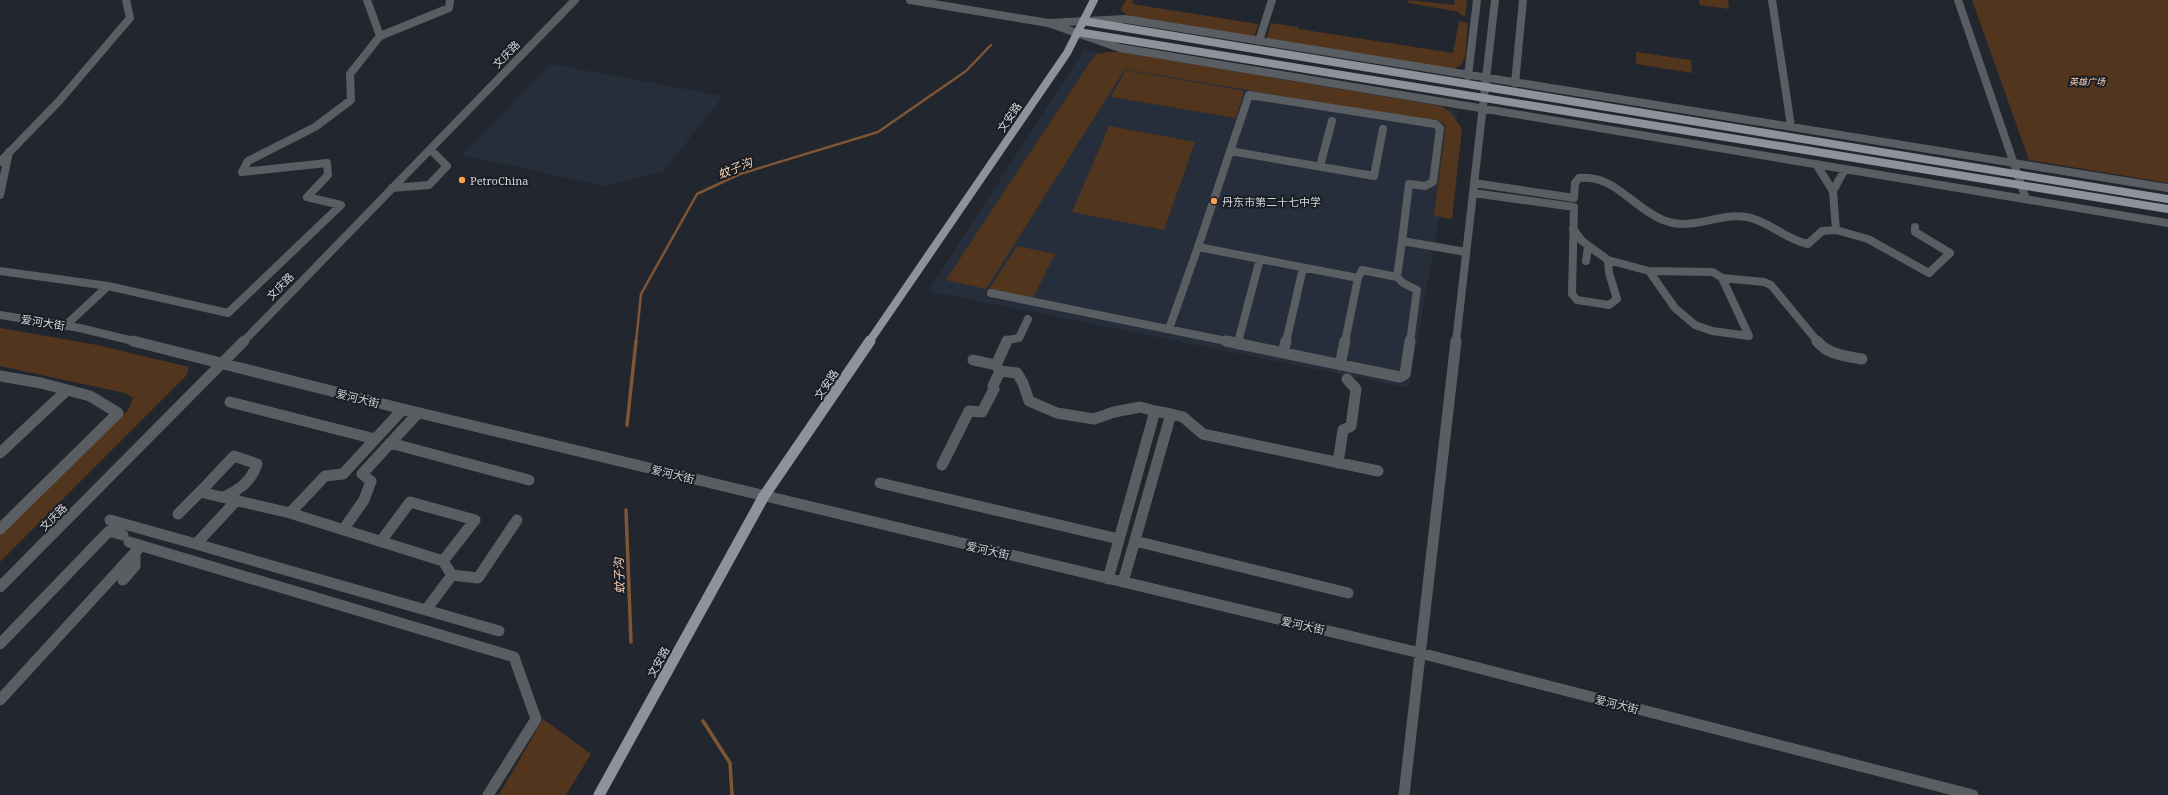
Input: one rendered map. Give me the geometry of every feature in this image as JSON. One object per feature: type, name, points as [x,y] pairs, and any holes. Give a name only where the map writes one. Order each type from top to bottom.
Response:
[{"type":"main road","name":"文安路","points":[[599,795],[764,496],[1067,53],[1094,0]]},
{"type":"main road","points":[[1083,21],[1484,93],[2168,209]]},
{"type":"main road","points":[[1484,93],[2018,174],[2168,199]]},
{"type":"street","points":[[0,162],[60,100],[130,18],[126,0]]},
{"type":"street","points":[[367,0],[380,36]]},
{"type":"street","points":[[0,271],[108,286],[228,313],[341,205],[307,197],[328,175],[327,163],[242,172],[248,161],[314,127],[351,100],[350,74],[380,36],[411,25],[449,8],[450,0]]},
{"type":"street","name":"文庆路","points":[[0,587],[221,365],[575,0]]},
{"type":"street","points":[[910,0],[1048,23],[1078,32],[1120,48],[1484,93],[1816,164],[2168,224]]},
{"type":"street","points":[[1259,41],[1272,0]]},
{"type":"street","points":[[1468,76],[1478,0]]},
{"type":"street","points":[[1404,795],[1495,0]]},
{"type":"street","points":[[1515,83],[1523,0]]},
{"type":"street","points":[[1772,0],[1791,126]]},
{"type":"street","points":[[1958,0],[2026,199]]},
{"type":"street","points":[[1048,23],[1125,19],[1468,76],[1484,93]]},
{"type":"street","points":[[1484,93],[1515,83],[1791,126],[2168,188]]},
{"type":"street","points":[[1169,330],[1249,95],[1435,124],[1440,128],[1433,182],[1425,186],[1409,184],[1397,277]]},
{"type":"street","points":[[1320,166],[1332,120]]},
{"type":"street","points":[[1230,151],[1374,176],[1383,129]]},
{"type":"street","points":[[392,188],[429,185],[447,166],[430,149]]},
{"type":"street","points":[[0,196],[9,152]]},
{"type":"street","points":[[1816,164],[1833,191],[1836,230]]},
{"type":"street","points":[[1833,191],[1845,169]]},
{"type":"street","points":[[1608,260],[1609,273],[1617,299],[1609,305],[1577,300],[1572,294],[1573,229],[1576,183],[1579,178],[1588,176],[1606,180],[1632,203],[1653,216],[1674,224],[1686,224],[1722,218],[1749,217],[1797,243],[1808,244],[1822,231],[1836,230],[1868,239],[1929,273],[1950,253],[1915,232],[1915,227]]},
{"type":"street","points":[[1473,188],[1574,203]]},
{"type":"street","points":[[1573,229],[1588,246],[1608,260],[1649,271],[1713,272],[1722,278],[1764,282],[1771,285],[1824,348],[1837,354],[1862,359]]},
{"type":"street","points":[[1402,241],[1466,252]]},
{"type":"street","points":[[1586,261],[1588,246]]},
{"type":"street","points":[[1198,247],[1358,278]]},
{"type":"street","points":[[1238,344],[1260,259]]},
{"type":"street","points":[[1283,353],[1303,268]]},
{"type":"street","points":[[991,293],[1169,330],[1340,365],[1400,377],[1405,374],[1416,290],[1403,283],[1397,277],[1362,270],[1358,278],[1340,365]]},
{"type":"street","points":[[1649,271],[1662,291],[1681,314],[1696,326],[1749,336],[1722,278]]},
{"type":"street","points":[[65,326],[108,286]]},
{"type":"street","name":"爱河大街","points":[[0,315],[65,326],[418,413],[1420,653],[1973,795]]},
{"type":"street","points":[[942,465],[969,411],[982,412],[994,389],[993,386],[998,368],[1008,340],[1019,338],[1028,319]]},
{"type":"street","points":[[973,360],[1017,373],[1023,383],[1029,402],[1057,413],[1094,419],[1114,412],[1140,407],[1183,417],[1202,434],[1378,471]]},
{"type":"street","points":[[0,376],[90,396],[118,413],[0,529]]},
{"type":"street","points":[[1338,463],[1343,430],[1351,426],[1356,389],[1346,379]]},
{"type":"street","points":[[0,453],[67,390]]},
{"type":"street","points":[[230,402],[375,439]]},
{"type":"street","points":[[290,513],[325,476],[343,474],[403,409]]},
{"type":"street","points":[[1108,578],[1155,411]]},
{"type":"street","points":[[343,530],[364,500],[371,482],[362,474],[418,413]]},
{"type":"street","points":[[1123,582],[1171,414]]},
{"type":"street","points":[[390,443],[529,480]]},
{"type":"street","points":[[178,514],[234,456],[257,464],[253,478],[242,488],[224,497]]},
{"type":"street","points":[[880,483],[1119,539]]},
{"type":"street","points":[[200,492],[290,513],[381,541],[442,561],[452,575],[478,578],[517,520]]},
{"type":"street","points":[[196,544],[237,500]]},
{"type":"street","points":[[381,541],[410,502],[475,520],[442,561]]},
{"type":"street","points":[[110,520],[499,631]]},
{"type":"street","points":[[0,644],[109,531],[126,539],[138,549],[514,657],[536,719],[488,795]]},
{"type":"street","points":[[1135,542],[1348,593]]},
{"type":"street","points":[[123,580],[135,566],[138,549]]},
{"type":"street","points":[[0,700],[138,549]]},
{"type":"street","points":[[426,610],[452,575]]},
{"type":"shaded area","name":"丹东市第二十七中学","points":[[1084,50],[1458,111],[1409,388],[928,291]]},
{"type":"shaded area","points":[[551,64],[723,96],[663,172],[603,186],[462,155]]},
{"type":"green space","points":[[1126,0],[1133,0],[1132,4],[1258,24],[1254,39],[1132,18],[1120,10]]},
{"type":"green space","points":[[1409,0],[1454,5],[1455,0],[1467,0],[1465,16],[1460,15],[1459,12],[1408,3]]},
{"type":"green space","points":[[1699,0],[1728,0],[1729,9],[1700,5]]},
{"type":"green space","name":"英雄广场","points":[[1972,0],[2168,0],[2168,183],[2029,160]]},
{"type":"green space","points":[[1459,21],[1468,23],[1465,57],[1461,65],[1453,69],[1266,40],[1271,23],[1298,27],[1299,29],[1453,53]]},
{"type":"green space","points":[[1106,52],[1120,52],[1441,106],[1451,113],[1462,129],[1452,219],[1434,216],[1446,124],[1125,69],[986,289],[946,280],[1092,59],[1097,54]]},
{"type":"green space","points":[[1636,52],[1691,60],[1692,73],[1636,64]]},
{"type":"green space","points":[[1126,70],[1244,91],[1236,118],[1111,97]]},
{"type":"green space","points":[[1109,126],[1195,142],[1164,230],[1072,212]]},
{"type":"green space","points":[[1017,246],[1055,254],[1033,298],[989,289]]},
{"type":"green space","points":[[0,328],[97,345],[189,367],[186,376],[0,562],[0,535],[128,410],[133,398],[125,393],[0,366]]},
{"type":"green space","points":[[543,719],[591,754],[566,795],[499,795]]},
{"type":"waterway","name":"蚊子沟","points":[[636,342],[641,294],[697,194],[740,174],[878,132],[966,71],[991,45]]},
{"type":"waterway","name":"蚊子沟","points":[[627,425],[636,341]]},
{"type":"waterway","name":"蚊子沟","points":[[626,510],[631,642]]},
{"type":"waterway","name":"蚊子沟","points":[[703,721],[730,763],[732,795]]},
{"type":"place","name":"PetroChina","points":[[462,180]]},
{"type":"place","name":"丹东市第二十七中学","points":[[1214,201]]}]
